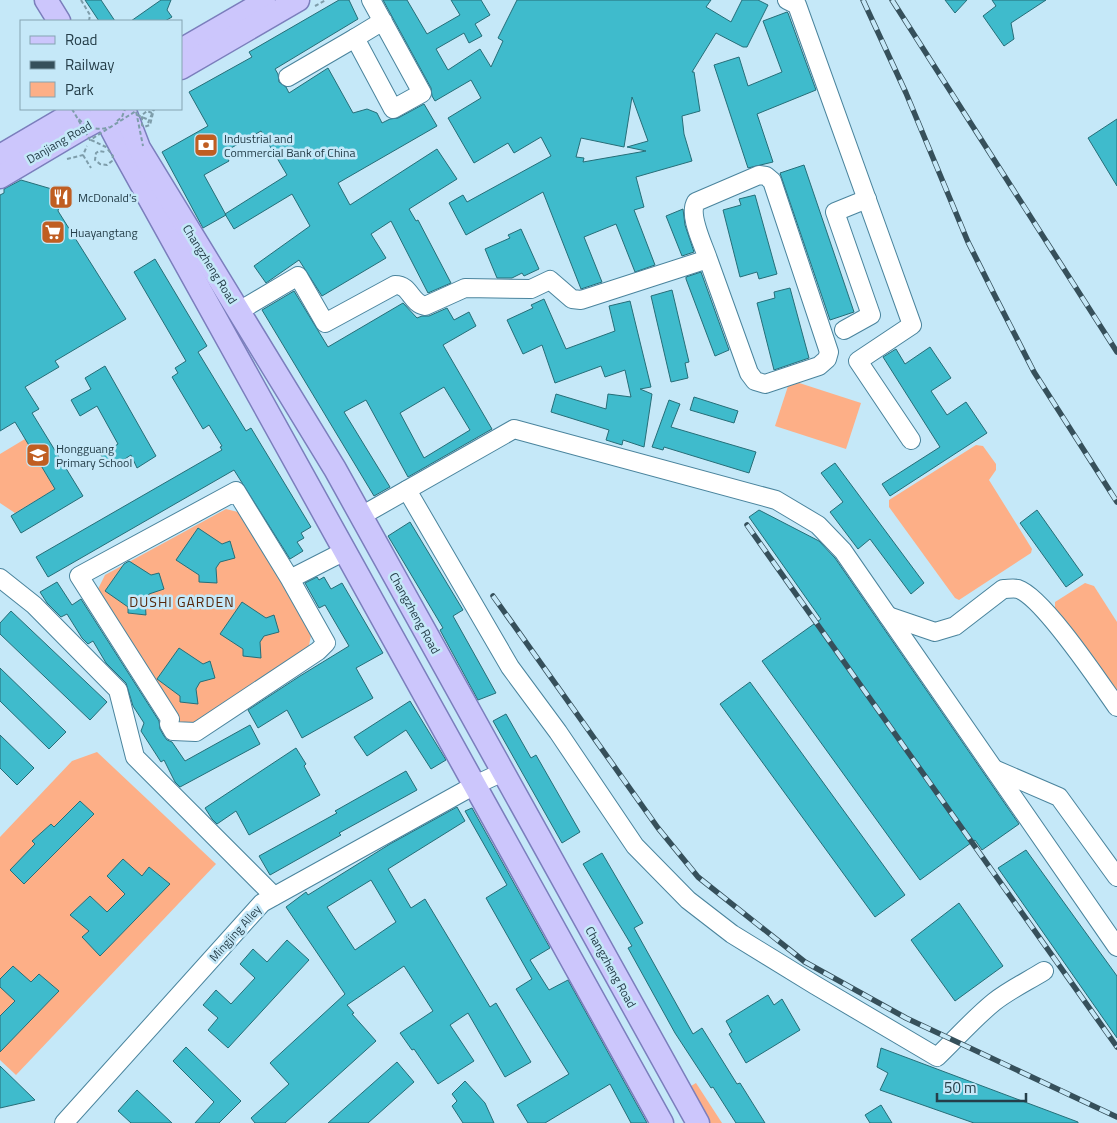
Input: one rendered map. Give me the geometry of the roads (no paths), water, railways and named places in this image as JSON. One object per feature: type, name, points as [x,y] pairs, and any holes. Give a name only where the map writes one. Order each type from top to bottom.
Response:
[{"type":"main road","points":[[46,0],[58,20]]},
{"type":"main road","points":[[63,0],[74,20]]},
{"type":"main road","points":[[182,49],[267,0]]},
{"type":"main road","points":[[182,67],[298,0]]},
{"type":"main road","points":[[127,113],[127,149]]},
{"type":"main road","name":"Danjiang Road","points":[[0,156],[77,117],[127,113]]},
{"type":"main road","name":"Changzheng Road","points":[[127,113],[127,149],[345,551],[662,1123]]},
{"type":"main road","points":[[77,117],[127,149]]},
{"type":"main road","name":"Danjiang Road","points":[[0,177],[77,117]]},
{"type":"main road","name":"Changzheng Road","points":[[127,149],[238,311],[331,462],[698,1123]]},
{"type":"street","points":[[355,38],[393,109],[422,93],[371,0]]},
{"type":"street","points":[[787,0],[797,5],[912,325],[858,361],[911,440]]},
{"type":"street","points":[[288,77],[383,21]]},
{"type":"street","points":[[759,175],[766,176],[772,181],[828,352],[827,359],[819,366],[765,384],[755,381],[749,373],[708,258],[693,217],[693,207],[696,202],[759,175]]},
{"type":"street","points":[[844,330],[871,315],[835,212],[867,199]]},
{"type":"street","points":[[238,311],[298,276],[325,323],[395,284],[407,289],[415,301],[425,306],[464,288],[531,290],[550,280],[572,299],[581,300],[708,258]]},
{"type":"street","points":[[361,516],[514,429],[776,500],[818,525],[843,551],[1117,947]]},
{"type":"street","points":[[407,490],[510,667],[558,732],[635,846],[688,900],[725,928],[815,985],[937,1057],[995,1001],[1044,972]]},
{"type":"street","points":[[236,491],[290,579],[326,643],[318,651],[196,732],[174,731],[168,724],[170,720],[79,576],[236,491]]},
{"type":"street","points":[[290,579],[345,551]]},
{"type":"street","points":[[0,578],[34,605],[118,690],[135,757],[274,896]]},
{"type":"street","points":[[888,616],[935,632],[955,626],[1003,589],[1019,590],[1034,599],[1057,625],[1117,707]]},
{"type":"street","points":[[994,769],[1059,797],[1117,877]]},
{"type":"street","name":"Mingjing Alley","points":[[64,1123],[262,903],[475,785],[503,772]]},
{"type":"railway","points":[[863,0],[906,93],[968,242],[994,294],[1034,372],[1117,502]]},
{"type":"railway","points":[[892,0],[1117,352]]},
{"type":"railway","points":[[747,525],[1117,1047]]},
{"type":"railway","points":[[493,596],[658,828],[698,877],[805,962],[906,1018],[1117,1117]]},
{"type":"place","name":"Industrial and Commercial Bank of China","points":[[206,145]]},
{"type":"place","name":"McDonald's","points":[[61,197]]},
{"type":"place","name":"Huayangtang","points":[[53,232]]},
{"type":"place","name":"Hongguang Primary School","points":[[38,455]]},
{"type":"district","name":"DUSHI GARDEN","points":[[182,601]]}]
